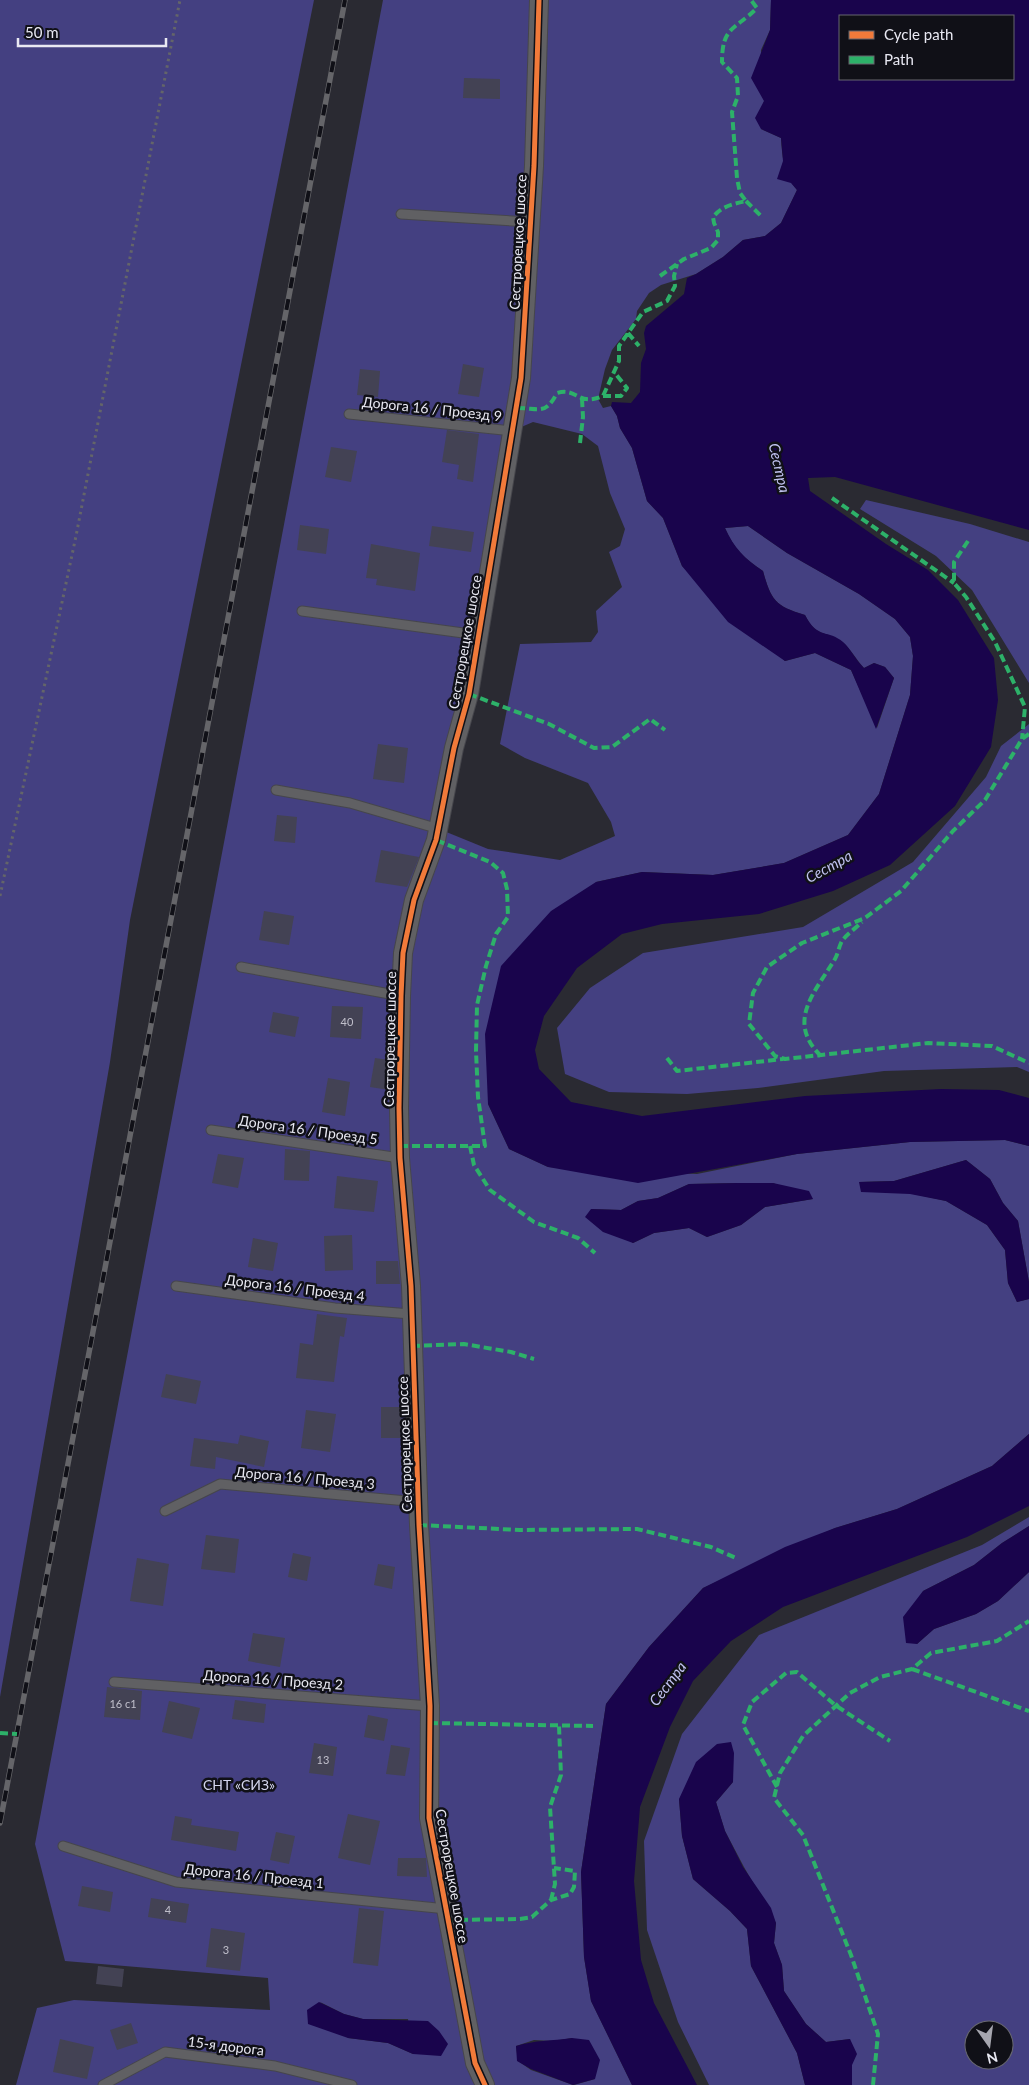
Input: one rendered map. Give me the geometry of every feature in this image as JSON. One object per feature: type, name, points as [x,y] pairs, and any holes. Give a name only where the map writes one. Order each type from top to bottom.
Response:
[{"type":"street","name":"Сестрорецкое шоссе","points":[[485,2085],[475,2063],[429,1818],[430,1706],[418,1502],[411,1286],[400,1158],[401,996],[403,953],[414,900],[438,829],[454,748],[469,694],[521,378],[530,222],[539,0]]},
{"type":"lane","points":[[402,214],[530,222]]},
{"type":"lane","name":"Дорога 16 / Проезд 9","points":[[349,414],[512,431]]},
{"type":"lane","points":[[302,611],[478,635]]},
{"type":"lane","points":[[276,790],[350,803],[438,829]]},
{"type":"lane","points":[[240,967],[401,996]]},
{"type":"lane","name":"Дорога 16 / Проезд 5","points":[[211,1130],[400,1158]]},
{"type":"lane","name":"Дорога 16 / Проезд 4","points":[[176,1286],[335,1308],[411,1314]]},
{"type":"lane","name":"Дорога 16 / Проезд 3","points":[[166,1511],[220,1484],[418,1502]]},
{"type":"lane","name":"Дорога 16 / Проезд 2","points":[[114,1682],[430,1706]]},
{"type":"lane","name":"Дорога 16 / Проезд 1","points":[[63,1846],[176,1882],[447,1909]]},
{"type":"lane","name":"15-я дорога","points":[[102,2085],[165,2052],[275,2066],[352,2085]]},
{"type":"path","points":[[0,896],[78,526],[180,0]]},
{"type":"green space","points":[[0,0],[314,0],[130,920],[110,1062],[0,1697]]},
{"type":"green space","name":"СНТ «СИЗ»","points":[[383,0],[771,0],[770,30],[761,50],[764,101],[761,129],[781,138],[786,172],[797,190],[781,223],[765,236],[743,240],[723,257],[696,274],[661,285],[649,293],[637,311],[636,319],[612,350],[605,369],[598,399],[603,408],[611,406],[617,416],[620,428],[632,448],[647,501],[663,518],[682,566],[785,661],[815,653],[851,670],[877,728],[894,678],[885,667],[874,663],[864,668],[841,641],[816,630],[805,615],[781,605],[776,600],[769,589],[763,571],[740,552],[725,528],[748,526],[787,553],[859,594],[895,619],[910,637],[913,656],[910,695],[879,794],[848,835],[784,863],[713,875],[642,872],[596,882],[488,1104],[509,1149],[548,1167],[697,1174],[797,1154],[910,1142],[1005,1140],[1029,1146],[1029,1282],[1018,1221],[1003,1203],[990,1179],[966,1160],[894,1181],[859,1182],[946,1201],[987,1225],[1005,1250],[1008,1283],[1017,1302],[1029,1299],[1029,1434],[992,1466],[897,1509],[835,1528],[703,1588],[649,1647],[606,1704],[581,1872],[584,1957],[591,2001],[632,2085],[574,2085],[595,2079],[572,2038],[554,2041],[534,2040],[516,2046],[518,2061],[531,2070],[573,2085],[16,2085],[37,2008],[74,2000],[270,2010],[268,1978],[65,1961],[35,1844]],"holes":[[[533,422],[582,434],[598,446],[610,493],[625,529],[620,546],[609,552],[622,587],[596,611],[598,632],[591,642],[520,644],[500,744],[525,758],[588,783],[611,822],[615,836],[560,860],[488,849],[439,829],[512,431]],[[773,1183],[813,1199],[765,1207],[741,1225],[707,1237],[689,1228],[654,1233],[633,1243],[591,1209],[621,1210],[638,1201],[658,1198],[689,1184]],[[320,2002],[344,2014],[363,2019],[408,2019],[413,2054],[388,2043],[348,2038]]]},
{"type":"green space","points":[[866,500],[970,524],[1029,542],[1029,683],[972,590],[936,556],[860,509]]},
{"type":"green space","points":[[1029,724],[1029,1072],[1017,1067],[884,1071],[758,1088],[687,1094],[609,1092],[565,1074],[557,1028],[590,988],[643,953],[803,927],[913,862],[986,777],[1001,746]]},
{"type":"green space","points":[[1029,1517],[1029,1526],[1002,1543],[974,1565],[923,1591],[917,1644],[934,1629],[976,1614],[998,1601],[1029,1572],[1029,2085],[852,2085],[850,2039],[826,2042],[806,2024],[784,1991],[782,1965],[774,1943],[776,1923],[725,1831],[716,1802],[733,1782],[679,1799],[682,1836],[693,1879],[730,1911],[747,1929],[751,1966],[797,2053],[805,2085],[709,2085],[678,2022],[647,1930],[644,1841],[682,1734],[759,1635],[982,1545]]},
{"type":"water","name":"Сестра","points":[[771,0],[1029,0],[1029,530],[835,477],[808,478],[810,491],[886,544],[928,570],[958,600],[994,658],[998,700],[991,747],[955,806],[890,865],[833,891],[759,914],[662,924],[622,934],[577,968],[544,1016],[535,1050],[539,1069],[571,1102],[642,1116],[805,1096],[941,1089],[999,1090],[1029,1098],[1029,1146],[1005,1140],[910,1142],[797,1154],[638,1183],[548,1167],[509,1149],[488,1104],[485,1034],[501,966],[551,911],[596,882],[642,872],[713,875],[784,863],[848,835],[879,794],[910,695],[913,656],[910,637],[895,619],[859,594],[787,553],[748,526],[725,528],[741,552],[763,571],[769,589],[776,600],[781,605],[805,615],[814,628],[838,638],[848,647],[864,668],[874,663],[885,667],[894,678],[876,729],[851,670],[815,653],[785,661],[728,622],[682,566],[663,518],[647,501],[632,448],[620,428],[617,416],[611,406],[612,402],[631,403],[640,392],[641,363],[646,349],[644,333],[646,326],[684,294],[687,278],[723,257],[743,240],[765,236],[781,223],[797,190],[791,183],[777,179],[783,161],[781,138],[761,129],[755,118],[764,101],[751,78],[770,30]]},
{"type":"water","points":[[966,1160],[990,1179],[1003,1203],[1018,1221],[1029,1282],[1029,1299],[1017,1302],[1008,1283],[1005,1250],[987,1225],[946,1201],[910,1194],[861,1192],[859,1182],[894,1181]]},
{"type":"water","points":[[773,1183],[809,1191],[813,1199],[765,1207],[741,1225],[707,1237],[689,1228],[654,1233],[633,1243],[603,1232],[585,1217],[591,1209],[621,1210],[638,1201],[658,1198],[689,1184]]},
{"type":"water","name":"Сестра","points":[[1029,1434],[1029,1506],[967,1537],[783,1607],[731,1641],[693,1681],[670,1727],[640,1807],[634,1881],[641,1960],[654,2003],[697,2085],[632,2085],[591,2001],[584,1957],[581,1872],[606,1704],[649,1647],[703,1588],[785,1547],[835,1528],[897,1509],[992,1466]]},
{"type":"water","points":[[1029,1526],[1029,1572],[998,1601],[976,1614],[934,1629],[917,1644],[906,1643],[903,1617],[923,1591],[974,1565],[1002,1543]]},
{"type":"water","points":[[731,1742],[734,1753],[733,1782],[716,1802],[725,1831],[743,1867],[771,1908],[776,1923],[774,1943],[782,1965],[784,1991],[806,2024],[826,2042],[850,2039],[857,2054],[852,2065],[852,2085],[805,2085],[797,2053],[751,1966],[747,1929],[730,1911],[693,1879],[682,1836],[679,1799],[696,1762],[717,1744]]},
{"type":"water","points":[[319,2002],[344,2014],[363,2019],[428,2021],[439,2031],[448,2044],[441,2056],[413,2054],[388,2043],[348,2038],[308,2024],[307,2010]]},
{"type":"water","points":[[572,2038],[589,2040],[600,2060],[595,2079],[573,2085],[531,2069],[517,2061],[516,2046]]},
{"type":"building","points":[[464,78],[500,79],[500,99],[463,98]]},
{"type":"building","points":[[463,364],[484,368],[479,397],[458,394]]},
{"type":"building","points":[[360,369],[380,371],[378,397],[357,395]]},
{"type":"building","points":[[447,430],[479,434],[473,482],[457,479],[459,465],[442,462]]},
{"type":"building","points":[[331,447],[357,451],[351,482],[325,477]]},
{"type":"building","points":[[300,525],[329,529],[326,554],[297,550]]},
{"type":"building","points":[[432,526],[474,532],[471,552],[429,546]]},
{"type":"building","points":[[371,544],[420,553],[415,591],[376,585],[377,579],[366,578]]},
{"type":"building","points":[[378,744],[408,748],[404,783],[373,779]]},
{"type":"building","points":[[277,815],[297,817],[295,843],[274,841]]},
{"type":"building","points":[[381,850],[419,857],[407,887],[375,882]]},
{"type":"building","points":[[264,911],[294,916],[289,945],[259,940]]},
{"type":"building","points":[[332,1006],[363,1007],[361,1039],[330,1037]]},
{"type":"building","points":[[273,1012],[299,1017],[295,1037],[269,1032]]},
{"type":"building","points":[[375,1058],[389,1060],[389,1090],[370,1087]]},
{"type":"building","points":[[328,1078],[350,1082],[345,1116],[322,1112]]},
{"type":"building","points":[[285,1149],[310,1151],[309,1181],[284,1180]]},
{"type":"building","points":[[218,1154],[244,1158],[238,1188],[212,1183]]},
{"type":"building","points":[[337,1176],[378,1181],[374,1212],[334,1208]]},
{"type":"building","points":[[352,1235],[353,1270],[325,1271],[324,1236]]},
{"type":"building","points":[[253,1238],[278,1243],[273,1271],[248,1267]]},
{"type":"building","points":[[376,1261],[398,1261],[400,1284],[376,1284]]},
{"type":"building","points":[[317,1314],[347,1318],[344,1337],[340,1336],[334,1382],[296,1378],[300,1343],[313,1345]]},
{"type":"building","points":[[166,1374],[201,1381],[196,1404],[161,1397]]},
{"type":"building","points":[[381,1407],[402,1407],[401,1438],[381,1438]]},
{"type":"building","points":[[306,1410],[336,1414],[330,1452],[301,1448]]},
{"type":"building","points":[[240,1435],[269,1441],[264,1467],[216,1457],[215,1469],[190,1466],[194,1438],[238,1444]]},
{"type":"building","points":[[206,1535],[239,1539],[235,1573],[201,1569]]},
{"type":"building","points":[[293,1553],[311,1557],[307,1581],[288,1577]]},
{"type":"building","points":[[137,1558],[169,1564],[163,1606],[130,1601]]},
{"type":"building","points":[[378,1564],[395,1567],[392,1589],[374,1585]]},
{"type":"building","points":[[253,1633],[285,1638],[280,1667],[248,1661]]},
{"type":"building","points":[[107,1687],[142,1691],[140,1720],[104,1717]]},
{"type":"building","points":[[235,1700],[266,1704],[264,1723],[232,1719]]},
{"type":"building","points":[[169,1701],[200,1708],[192,1739],[162,1732]]},
{"type":"building","points":[[368,1715],[388,1719],[384,1741],[364,1737]]},
{"type":"building","points":[[314,1743],[337,1747],[333,1776],[309,1773]]},
{"type":"building","points":[[391,1745],[410,1748],[405,1776],[386,1774]]},
{"type":"building","points":[[348,1814],[380,1821],[370,1865],[338,1858]]},
{"type":"building","points":[[175,1816],[192,1819],[191,1825],[239,1832],[236,1851],[171,1840]]},
{"type":"building","points":[[276,1832],[295,1836],[289,1864],[270,1860]]},
{"type":"building","points":[[398,1858],[426,1858],[427,1877],[397,1876]]},
{"type":"building","points":[[82,1886],[113,1892],[110,1912],[78,1906]]},
{"type":"building","points":[[151,1898],[189,1904],[186,1923],[148,1917]]},
{"type":"building","points":[[359,1908],[384,1911],[378,1966],[353,1963]]},
{"type":"building","points":[[211,1928],[245,1933],[240,1971],[206,1967]]},
{"type":"building","points":[[98,1966],[124,1969],[122,1987],[96,1984]]},
{"type":"building","points":[[131,2023],[138,2043],[117,2050],[110,2030]]},
{"type":"building","points":[[60,2039],[94,2047],[87,2079],[53,2072]]},
{"type":"railway","points":[[0,1823],[345,0]]},
{"type":"marked path","points":[[660,276],[684,259],[711,248],[718,240],[718,232],[713,217],[716,213],[732,204],[746,201],[740,193],[737,178],[732,112],[738,96],[737,78],[722,62],[724,41],[727,35],[757,8],[751,0]]},
{"type":"marked path","points":[[746,201],[762,217]]},
{"type":"marked path","points":[[517,408],[545,408],[557,393],[564,392],[588,399],[603,396],[619,361],[619,346],[643,312],[667,301],[675,286],[674,276],[677,264]]},
{"type":"marked path","points":[[628,333],[639,346]]},
{"type":"marked path","points":[[603,396],[621,396],[627,388],[614,372]]},
{"type":"marked path","points":[[580,443],[583,417],[582,399]]},
{"type":"marked path","points":[[832,498],[954,583]]},
{"type":"marked path","points":[[968,541],[954,562],[954,583],[966,597],[995,642],[1025,707],[1022,739]]},
{"type":"marked path","points":[[469,694],[549,724],[594,748],[612,747],[650,719],[665,730]]},
{"type":"marked path","points":[[1029,734],[1022,739],[985,800],[953,831],[901,891],[865,918],[802,943],[767,967],[753,993],[749,1024],[775,1056],[785,1059],[928,1043],[992,1046],[1029,1063]]},
{"type":"marked path","points":[[400,1146],[485,1146],[478,1097],[477,1005],[496,934],[508,917],[507,889],[503,873],[490,862],[436,840]]},
{"type":"marked path","points":[[821,1056],[810,1043],[805,1031],[807,1006],[835,959],[842,941],[862,922]]},
{"type":"marked path","points":[[667,1058],[677,1071],[783,1059]]},
{"type":"marked path","points":[[470,1146],[474,1165],[490,1190],[534,1222],[578,1238],[595,1253]]},
{"type":"marked path","points":[[412,1346],[464,1344],[511,1352],[534,1359]]},
{"type":"marked path","points":[[419,1525],[520,1530],[637,1529],[711,1547],[738,1559]]},
{"type":"marked path","points":[[873,2085],[878,2034],[851,1955],[803,1835],[774,1798],[780,1773],[803,1736],[850,1693],[880,1677],[912,1669],[931,1653],[997,1641],[1029,1621]]},
{"type":"marked path","points":[[912,1669],[1029,1711]]},
{"type":"marked path","points":[[777,1787],[743,1725],[752,1702],[786,1673],[797,1672],[835,1705],[890,1741]]},
{"type":"marked path","points":[[430,1723],[593,1726]]},
{"type":"marked path","points":[[551,1900],[555,1884],[550,1807],[561,1775],[559,1726]]},
{"type":"marked path","points":[[0,1733],[17,1734]]},
{"type":"marked path","points":[[448,1920],[520,1919],[532,1917],[551,1900],[570,1894],[574,1887],[575,1871],[554,1868]]},
{"type":"cycle path","points":[[485,2085],[475,2063],[429,1818],[430,1706],[419,1525],[411,1286],[400,1158],[401,996],[403,953],[414,900],[436,840],[454,748],[469,694],[521,378],[534,166],[539,0]]}]
